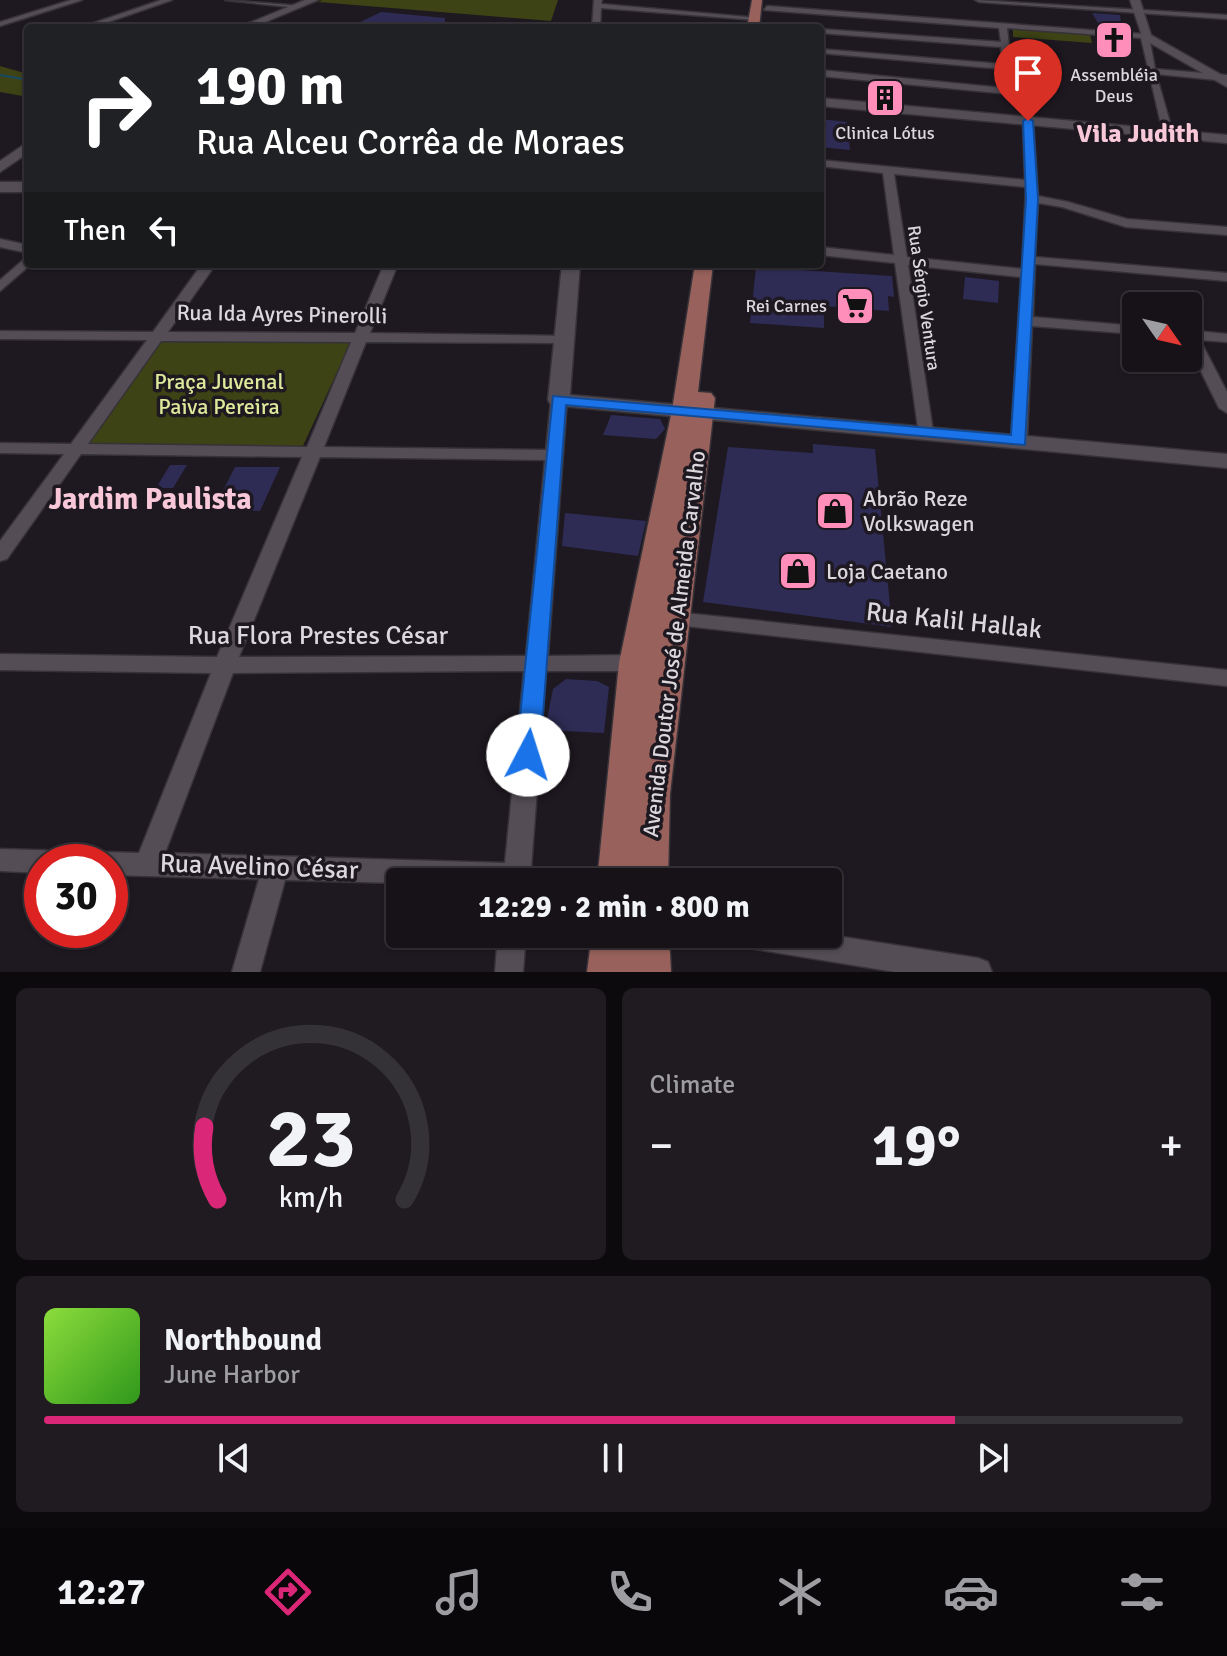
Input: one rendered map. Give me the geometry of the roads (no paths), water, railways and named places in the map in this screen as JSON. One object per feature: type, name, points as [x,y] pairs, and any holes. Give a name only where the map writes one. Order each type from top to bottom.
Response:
[{"type":"main road","points":[[754,21],[757,0]]},
{"type":"main road","points":[[766,24],[767,4]]},
{"type":"main road","name":"Avenida Doutor José de Almeida Carvalho","points":[[649,868],[652,794],[675,619],[704,268]]},
{"type":"main road","name":"Avenida Doutor José de Almeida Carvalho","points":[[617,868],[635,663],[722,268]]},
{"type":"main road","points":[[608,972],[611,948]]},
{"type":"main road","points":[[649,948],[650,972]]},
{"type":"street","points":[[0,25],[78,0]]},
{"type":"street","points":[[95,24],[168,0]]},
{"type":"street","points":[[229,0],[299,6]]},
{"type":"street","points":[[252,24],[313,0]]},
{"type":"street","points":[[614,6],[622,0]]},
{"type":"street","points":[[979,0],[1136,6],[1227,17]]},
{"type":"street","points":[[981,23],[990,0]]},
{"type":"street","points":[[767,4],[1148,36],[1224,78]]},
{"type":"street","points":[[598,7],[614,6],[754,21]]},
{"type":"street","points":[[1136,6],[1148,36],[1151,71],[1168,133]]},
{"type":"street","points":[[824,30],[843,10]]},
{"type":"street","points":[[0,25],[24,28]]},
{"type":"street","points":[[824,73],[1009,91],[1003,25]]},
{"type":"street","points":[[824,31],[1005,45]]},
{"type":"street","points":[[824,51],[1007,67]]},
{"type":"street","points":[[1151,71],[1224,78]]},
{"type":"street","points":[[824,102],[1227,139]]},
{"type":"street","points":[[1019,441],[1032,199],[1028,121]]},
{"type":"street","points":[[0,168],[24,149]]},
{"type":"street","points":[[824,163],[1030,184]]},
{"type":"street","name":"Rua Sérgio Ventura","points":[[888,170],[925,431]]},
{"type":"street","points":[[0,187],[24,187]]},
{"type":"street","points":[[1032,199],[1064,204],[1126,223],[1227,231]]},
{"type":"street","points":[[0,243],[24,248]]},
{"type":"street","points":[[824,251],[901,261],[1227,277]]},
{"type":"street","points":[[0,287],[24,264]]},
{"type":"street","points":[[0,555],[206,268]]},
{"type":"street","points":[[148,862],[225,665],[389,268]]},
{"type":"street","points":[[518,868],[571,268]]},
{"type":"street","points":[[1025,321],[1122,329]]},
{"type":"street","name":"Rua Ida Ayres Pinerolli","points":[[0,335],[564,339]]},
{"type":"street","points":[[1202,335],[1227,338]]},
{"type":"street","points":[[1202,359],[1227,408]]},
{"type":"street","points":[[559,400],[925,431],[1227,461]]},
{"type":"street","points":[[0,448],[554,455]]},
{"type":"street","name":"Rua Kalil Hallak","points":[[675,619],[1227,678]]},
{"type":"street","name":"Rua Flora Prestes César","points":[[0,662],[225,665],[635,663]]},
{"type":"street","name":"Rua Avelino César","points":[[2,864],[148,862],[386,874]]},
{"type":"street","points":[[246,972],[275,869]]},
{"type":"street","points":[[509,972],[511,948]]},
{"type":"street","points":[[830,948],[978,972]]},
{"type":"waterway","points":[[0,75],[24,79]]},
{"type":"place","name":"Assembléia Deus","points":[[1114,40]]},
{"type":"place","name":"Clinica Lótus","points":[[885,98]]},
{"type":"place","name":"Rei Carnes","points":[[855,306]]},
{"type":"place","name":"Abrão Reze Volkswagen","points":[[835,511]]},
{"type":"place","name":"Loja Caetano","points":[[798,571]]},
{"type":"district","name":"Vila Judith","points":[[1138,134]]},
{"type":"district","name":"Jardim Paulista","points":[[150,499]]},
{"type":"park label","name":"Praça Juvenal Paiva Pereira","points":[[219,394]]}]
